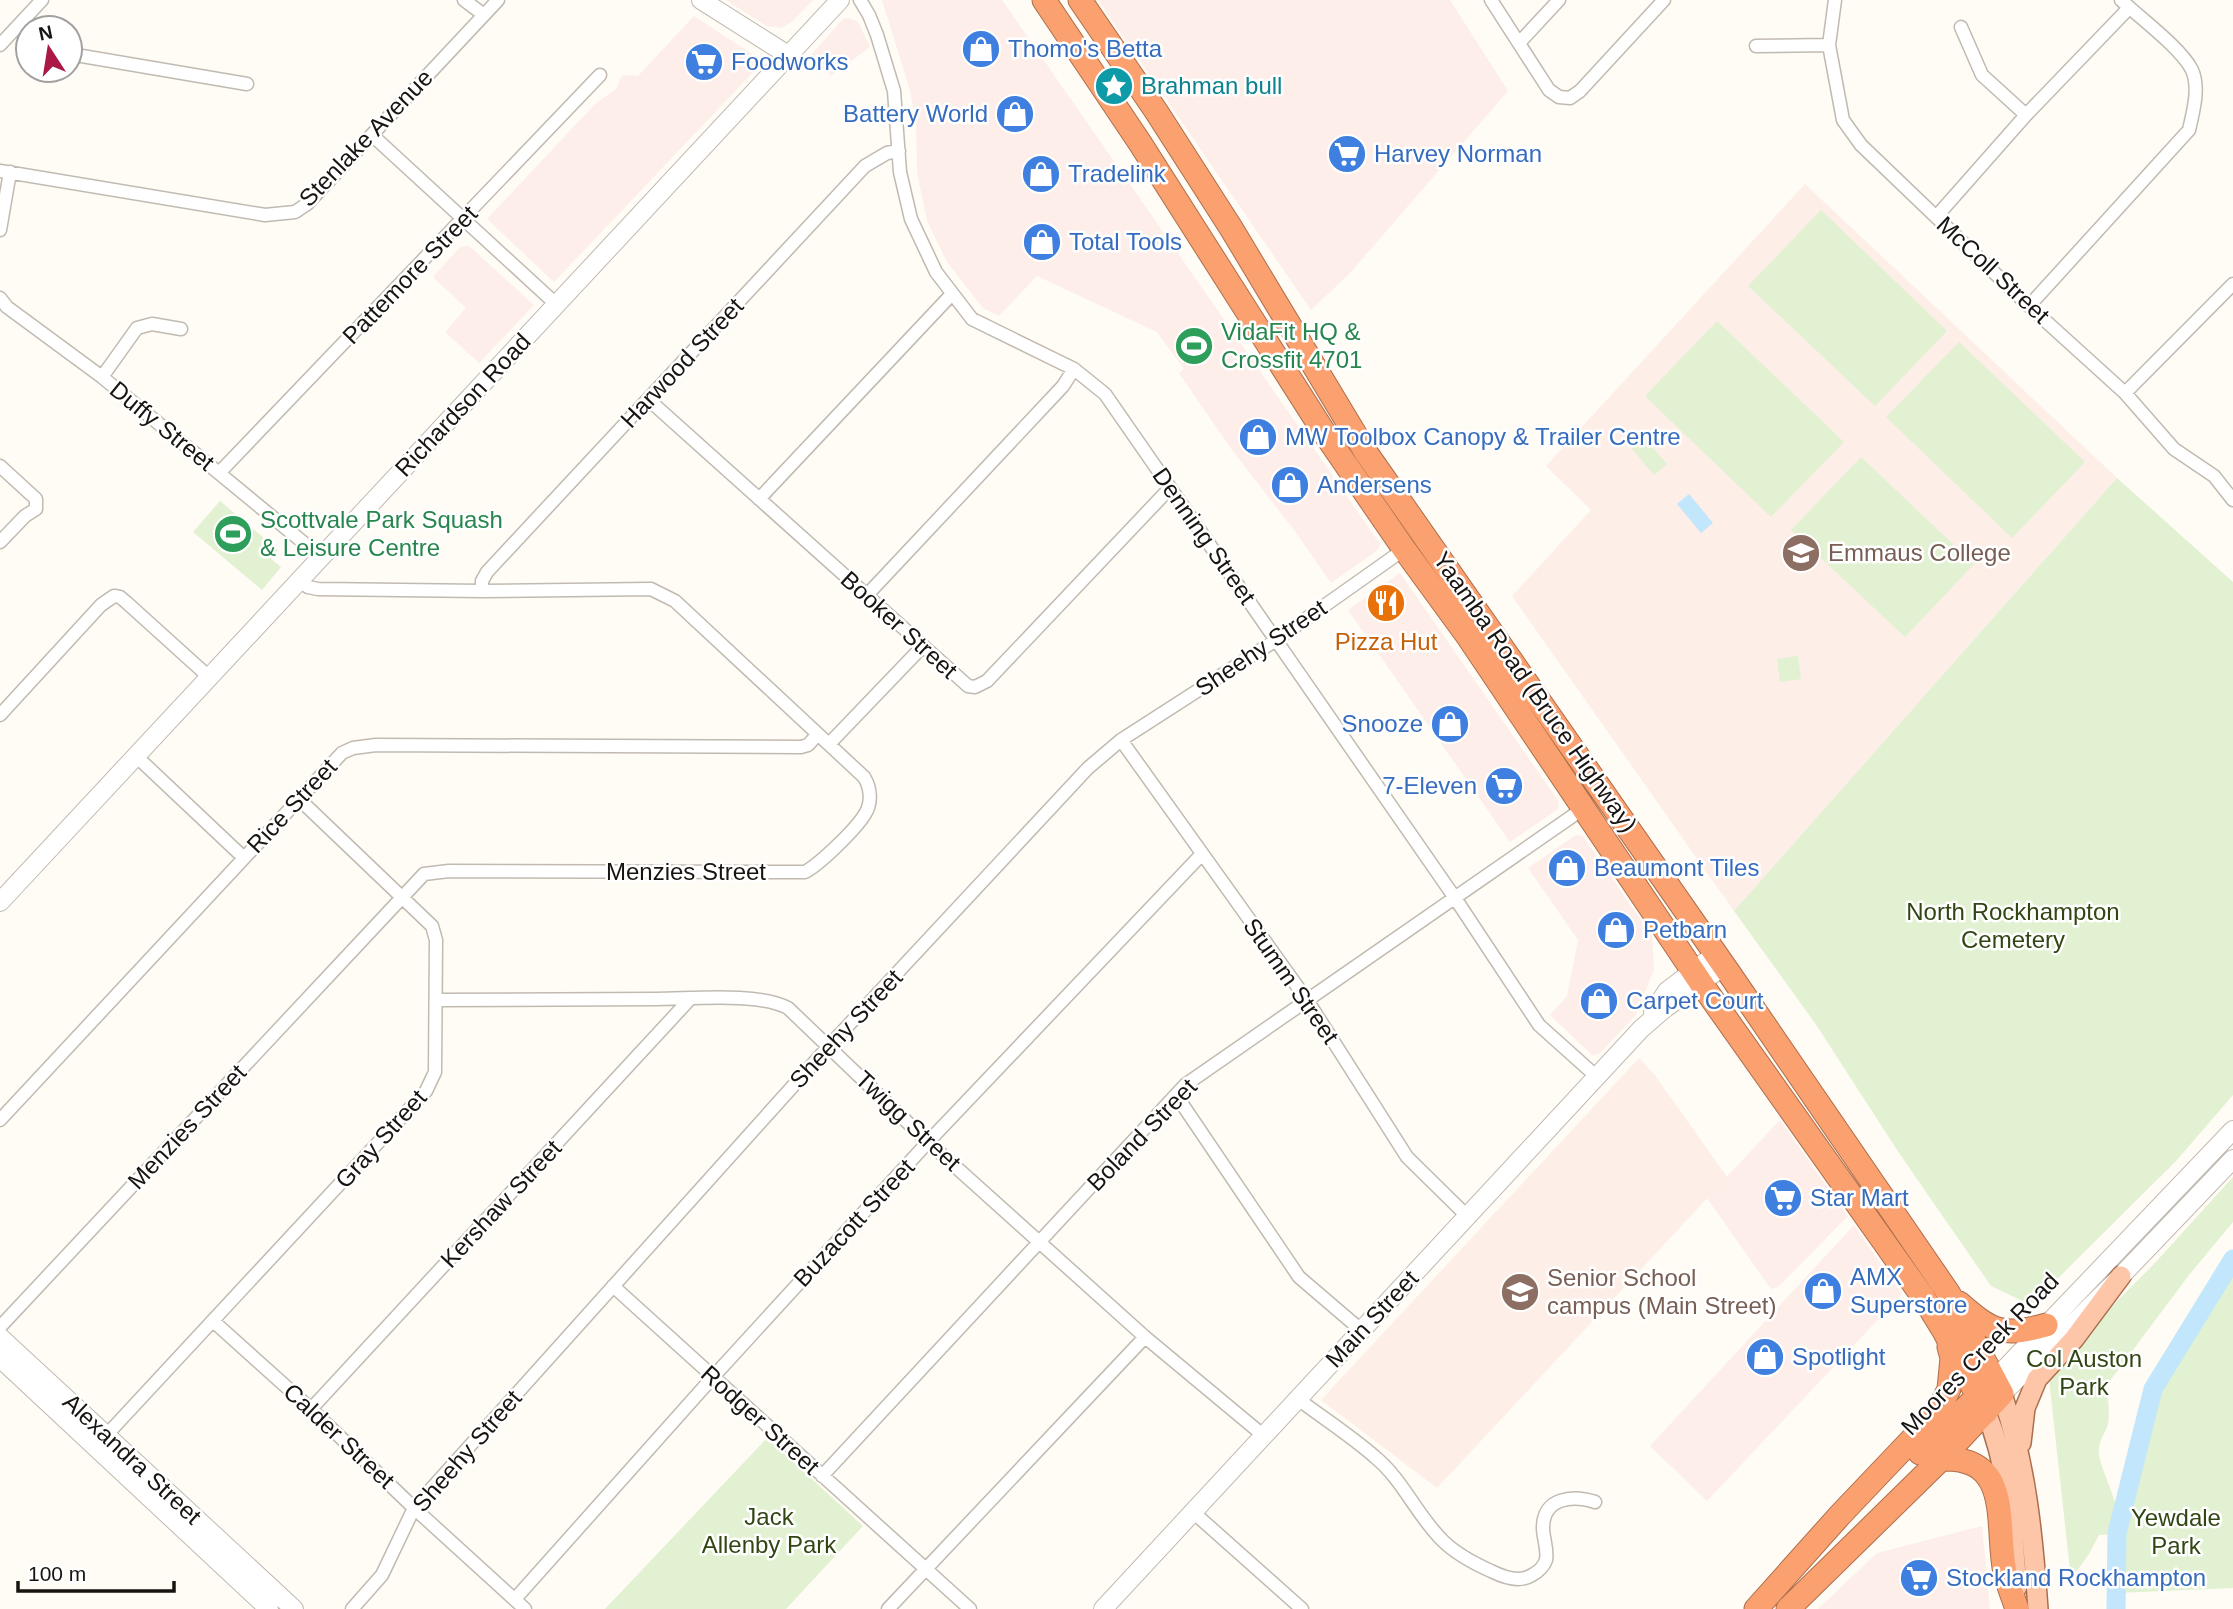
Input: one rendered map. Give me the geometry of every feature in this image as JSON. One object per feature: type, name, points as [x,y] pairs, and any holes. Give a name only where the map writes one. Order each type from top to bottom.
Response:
[{"type":"highway","name":"Yaamba Road (Bruce Highway)","points":[[1044,0],[1148,154],[1327,437],[1469,638],[1697,977],[1991,1395]]},
{"type":"highway","name":"Yaamba Road (Bruce Highway)","points":[[1080,0],[1227,221],[1367,454],[1949,1294],[1991,1395]]},
{"type":"highway","points":[[1949,1294],[1972,1315],[1999,1331],[2018,1332],[2046,1325]]},
{"type":"highway","points":[[1758,1609],[1840,1515],[1937,1413],[1949,1389],[1952,1372],[1952,1358],[1944,1331]]},
{"type":"highway","name":"Moores Creek Road","points":[[1788,1609],[1941,1459],[1991,1395]]},
{"type":"highway","name":"Moores Creek Road","points":[[1758,1609],[1991,1395]]},
{"type":"highway","points":[[1941,1459],[1962,1460],[1980,1469],[1992,1482],[1998,1498],[2005,1573],[2018,1609]]},
{"type":"main road","points":[[701,0],[788,55]]},
{"type":"main road","name":"Richardson Road","points":[[0,901],[840,0]]},
{"type":"main road","name":"Main Street","points":[[1103,1609],[1641,1029],[1697,977],[1720,960]]},
{"type":"main road","name":"Moores Creek Road","points":[[1991,1395],[2046,1325],[2233,1130]]},
{"type":"main road","name":"Moores Creek Road","points":[[1991,1395],[2121,1276],[2233,1158]]},
{"type":"main road","points":[[2038,1609],[2030,1522],[2020,1455],[2025,1408],[2037,1379],[2074,1339],[2121,1276]]},
{"type":"main road","name":"Alexandra Street","points":[[0,1337],[270,1609]]},
{"type":"main road","name":"Alexandra Street","points":[[0,1357],[294,1609]]},
{"type":"main road","points":[[1991,1395],[2020,1455]]},
{"type":"main road","points":[[1991,1395],[1995,1437],[2008,1490],[2018,1609]]},
{"type":"street","points":[[464,0],[484,15]]},
{"type":"street","name":"Stenlake Avenue","points":[[5,171],[278,215],[295,212],[307,204],[498,0]]},
{"type":"street","name":"Denning Street","points":[[860,0],[869,15],[888,66],[897,114],[900,172],[911,219],[928,256],[952,295],[972,319],[1074,369],[1105,394],[1455,898],[1539,1025],[1597,1077]]},
{"type":"street","points":[[1491,0],[1549,90],[1559,97],[1570,98],[1580,91],[1664,0]]},
{"type":"street","points":[[1519,43],[1559,0]]},
{"type":"street","name":"McColl Street","points":[[1835,0],[1829,45],[1843,120],[1861,145],[2029,306],[2125,393],[2174,449],[2214,472],[2214,476],[2233,500]]},
{"type":"street","points":[[1936,216],[2125,4],[2171,44],[2192,71],[2196,97],[2189,130],[2029,306]]},
{"type":"street","points":[[1961,27],[1982,75],[2026,115]]},
{"type":"street","points":[[1756,46],[1829,45]]},
{"type":"street","points":[[84,56],[247,84]]},
{"type":"street","name":"Pattemore Street","points":[[219,473],[600,75]]},
{"type":"street","points":[[372,135],[557,305]]},
{"type":"street","name":"Harwood Street","points":[[482,591],[486,572],[865,166],[887,153],[899,151]]},
{"type":"street","points":[[0,230],[5,171]]},
{"type":"street","points":[[2125,393],[2233,284]]},
{"type":"street","points":[[759,499],[952,295]]},
{"type":"street","name":"Duffy Street","points":[[0,298],[7,307],[102,377],[321,557]]},
{"type":"street","points":[[102,377],[138,328],[152,324],[181,329]]},
{"type":"street","points":[[867,595],[1063,386],[1074,369]]},
{"type":"street","name":"Booker Street","points":[[649,400],[968,686],[975,687],[987,681],[1170,488]]},
{"type":"street","points":[[0,466],[20,481],[36,499],[36,509],[25,516],[0,542]]},
{"type":"street","name":"Sheehy Street","points":[[352,1609],[382,1575],[414,1508],[830,1046],[1088,768],[1121,740],[1276,640],[1424,534]]},
{"type":"street","name":"Menzies Street","points":[[0,1327],[424,874],[805,872],[821,862],[865,814],[869,804],[870,794],[864,777],[675,601],[663,593],[651,589],[318,589],[299,581]]},
{"type":"street","points":[[0,715],[101,605],[114,596],[126,602],[209,677]]},
{"type":"street","points":[[829,744],[923,646]]},
{"type":"street","name":"Rice Street","points":[[0,1120],[342,753],[364,745],[801,747],[808,745],[817,735]]},
{"type":"street","name":"Stumm Street","points":[[1121,740],[1307,1000],[1407,1157],[1467,1216]]},
{"type":"street","points":[[136,756],[243,857]]},
{"type":"street","name":"Gray Street","points":[[101,1441],[432,1083],[436,1061],[436,940],[432,926],[299,799]]},
{"type":"street","name":"Boland Street","points":[[822,1476],[1185,1085],[1584,808]]},
{"type":"street","name":"Buzacott Street","points":[[515,1599],[928,1142],[1202,854]]},
{"type":"street","name":"Kershaw Street","points":[[312,1409],[690,999]]},
{"type":"street","name":"Twigg Street","points":[[436,1000],[776,1001],[788,1008],[830,1046],[928,1142],[1145,1336],[1264,1436]]},
{"type":"street","points":[[1176,1095],[1299,1277],[1361,1330]]},
{"type":"street","name":"Rodger Street","points":[[613,1286],[970,1609]]},
{"type":"street","name":"Calder Street","points":[[213,1321],[312,1409],[414,1508],[525,1609]]},
{"type":"street","points":[[888,1609],[1145,1336]]},
{"type":"street","points":[[1298,1399],[1375,1457],[1394,1475],[1429,1525],[1447,1545],[1465,1558],[1499,1575],[1528,1578],[1541,1568],[1546,1560],[1543,1524],[1545,1514],[1552,1506],[1578,1497],[1595,1502]]},
{"type":"street","points":[[1194,1512],[1302,1609]]},
{"type":"shaded area","points":[[726,0],[813,0],[792,22],[781,28],[766,26]]},
{"type":"shaded area","points":[[882,0],[1002,0],[1380,544],[1378,550],[1331,583],[1229,446],[1179,373],[1184,369],[1157,332],[1037,276],[999,316],[983,308],[947,262],[927,221],[917,173],[916,120],[909,87]]},
{"type":"shaded area","points":[[1098,0],[1450,0],[1508,91],[1349,274],[1311,310]]},
{"type":"shaded area","points":[[694,16],[758,58],[759,66],[554,282],[487,219],[595,104],[616,89],[622,75],[638,76]]},
{"type":"shaded area","points":[[843,19],[858,22],[870,47],[831,76],[810,56]]},
{"type":"shaded area","name":"Emmaus College","points":[[1805,184],[2117,478],[1734,911],[1512,596],[1591,510],[1546,466]]},
{"type":"shaded area","points":[[469,246],[534,305],[479,363],[445,332],[466,308],[433,277],[460,247]]},
{"type":"shaded area","points":[[1400,573],[1559,802],[1558,809],[1510,842],[1348,610]]},
{"type":"shaded area","points":[[1576,835],[1583,836],[1652,936],[1654,969],[1636,1015],[1599,1054],[1592,1055],[1550,1015],[1567,996],[1578,940],[1528,868]]},
{"type":"shaded area","name":"Senior School campus (Main Street)","points":[[1639,1058],[1654,1074],[1727,1177],[1437,1488],[1321,1400]]},
{"type":"shaded area","points":[[1780,1120],[1848,1216],[1778,1287],[1771,1289],[1707,1198]]},
{"type":"shaded area","points":[[1854,1225],[1902,1294],[1707,1501],[1650,1446]]},
{"type":"shaded area","name":"Stockland Rockhampton","points":[[1982,1526],[1990,1609],[1818,1609],[1877,1553]]},
{"type":"green space","points":[[1821,210],[1947,331],[1875,406],[1748,286]]},
{"type":"green space","points":[[1717,321],[1844,442],[1771,517],[1645,396]]},
{"type":"green space","points":[[1959,342],[2085,462],[2012,538],[1886,417]]},
{"type":"green space","points":[[1644,437],[1667,464],[1654,475],[1631,448]]},
{"type":"green space","points":[[1861,457],[1974,564],[1905,637],[1791,530]]},
{"type":"green space","name":"North Rockhampton Cemetery","points":[[2117,478],[2233,582],[2233,1095],[2176,1161],[2031,1305],[1991,1286],[1899,1153],[1815,1023],[1734,911]]},
{"type":"green space","points":[[220,501],[278,550],[271,559],[281,567],[262,590],[193,532]]},
{"type":"green space","points":[[1798,656],[1801,679],[1780,682],[1777,659]]},
{"type":"green space","name":"Col Auston Park","points":[[2233,1177],[2233,1222],[2189,1275],[2106,1386],[2109,1419],[2099,1446],[2099,1455],[2115,1504],[2117,1524],[2115,1534],[2099,1535],[2071,1579],[2048,1370],[2154,1264]]},
{"type":"green space","name":"Yewdale Park","points":[[2233,1259],[2233,1588],[2116,1593],[2117,1533],[2153,1389]]},
{"type":"green space","name":"Jack Allenby Park","points":[[767,1438],[863,1526],[786,1609],[605,1609]]},
{"type":"water","points":[[1689,494],[1713,523],[1701,533],[1677,504]]},
{"type":"waterway","points":[[2116,1609],[2117,1533],[2153,1389],[2233,1259]]},
{"type":"place","name":"Thomo's Betta","points":[[981,49]]},
{"type":"place","name":"Foodworks","points":[[704,62]]},
{"type":"place","name":"Brahman bull","points":[[1114,86]]},
{"type":"place","name":"Battery World","points":[[1015,114]]},
{"type":"place","name":"Harvey Norman","points":[[1347,154]]},
{"type":"place","name":"Tradelink","points":[[1041,174]]},
{"type":"place","name":"Total Tools","points":[[1042,242]]},
{"type":"place","name":"VidaFit HQ & Crossfit 4701","points":[[1194,346]]},
{"type":"place","name":"MW Toolbox Canopy & Trailer Centre","points":[[1258,437]]},
{"type":"place","name":"Andersens","points":[[1290,485]]},
{"type":"place","name":"Scottvale Park Squash & Leisure Centre","points":[[233,534]]},
{"type":"place","name":"Emmaus College","points":[[1801,553]]},
{"type":"place","name":"Pizza Hut","points":[[1386,603]]},
{"type":"place","name":"Snooze","points":[[1450,724]]},
{"type":"place","name":"7-Eleven","points":[[1504,786]]},
{"type":"place","name":"Beaumont Tiles","points":[[1567,868]]},
{"type":"place","name":"Petbarn","points":[[1616,930]]},
{"type":"place","name":"Carpet Court","points":[[1599,1001]]},
{"type":"place","name":"Star Mart","points":[[1783,1198]]},
{"type":"place","name":"AMX Superstore","points":[[1823,1291]]},
{"type":"place","name":"Senior School campus (Main Street)","points":[[1520,1292]]},
{"type":"place","name":"Spotlight","points":[[1765,1357]]},
{"type":"place","name":"Stockland Rockhampton","points":[[1919,1578]]}]
